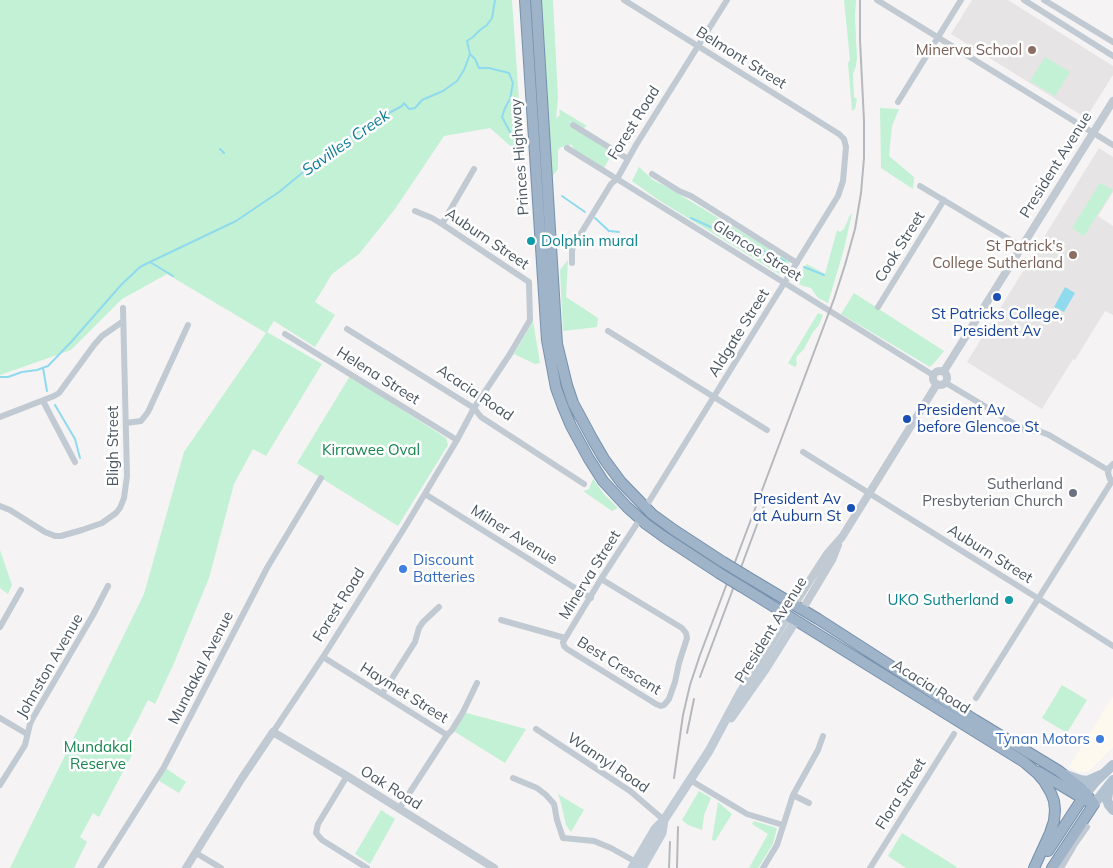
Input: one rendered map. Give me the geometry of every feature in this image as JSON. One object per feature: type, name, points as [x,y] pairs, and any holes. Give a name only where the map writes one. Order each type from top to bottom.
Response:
[{"type":"highway","name":"Princes Highway","points":[[525,0],[547,340],[556,388],[571,426],[589,460],[609,488],[640,519],[719,573]]},
{"type":"highway","name":"Princes Highway","points":[[536,0],[553,282],[558,344],[567,385],[573,403],[614,473],[645,508],[674,530],[723,562]]},
{"type":"highway","name":"Acacia Road","points":[[723,562],[744,582],[792,618],[1024,762],[1038,774],[1051,793],[1054,815],[1052,828],[1035,868]]},
{"type":"highway","name":"Acacia Road","points":[[719,573],[744,582],[798,608],[1058,771],[1076,784],[1084,796]]},
{"type":"highway","name":"President Avenue","points":[[792,618],[798,608]]},
{"type":"highway","points":[[1024,762],[1084,796],[1094,804],[1052,868]]},
{"type":"highway","points":[[1035,868],[1084,796]]},
{"type":"main road","name":"President Avenue","points":[[636,866],[655,829],[664,820],[718,736],[764,671],[792,618]]},
{"type":"main road","points":[[1084,796],[1113,765]]},
{"type":"main road","points":[[1058,771],[1084,781],[1103,774]]},
{"type":"main road","points":[[1094,804],[1112,782]]},
{"type":"main road","points":[[1112,782],[1107,800],[1113,810]]},
{"type":"street","name":"Belmont Street","points":[[624,0],[844,138]]},
{"type":"street","name":"Forest Road","points":[[572,263],[572,250],[575,242],[611,184],[617,179],[727,0]]},
{"type":"street","points":[[877,0],[1113,146]]},
{"type":"street","points":[[898,102],[961,0]]},
{"type":"street","points":[[1024,0],[1113,56]]},
{"type":"street","points":[[1036,8],[1038,0]]},
{"type":"street","points":[[1044,0],[1113,42]]},
{"type":"street","name":"President Avenue","points":[[944,371],[1113,101]]},
{"type":"street","points":[[574,124],[628,159]]},
{"type":"street","name":"Aldgate Street","points":[[645,508],[836,200],[842,188],[846,147],[844,138]]},
{"type":"street","name":"Glencoe Street","points":[[567,148],[934,375]]},
{"type":"street","points":[[442,224],[474,170]]},
{"type":"street","name":"Glencoe Street","points":[[652,174],[797,263]]},
{"type":"street","points":[[920,186],[1022,246]]},
{"type":"street","name":"Cook Street","points":[[878,307],[944,200]]},
{"type":"street","name":"Auburn Street","points":[[415,211],[442,224],[529,282],[530,320],[510,354]]},
{"type":"street","name":"Bligh Street","points":[[0,506],[55,536],[61,536],[102,523],[120,508],[127,486],[128,460],[123,308]]},
{"type":"street","points":[[0,417],[59,393],[98,340],[122,322]]},
{"type":"street","points":[[126,423],[141,422],[148,412],[188,325]]},
{"type":"street","name":"Acacia Road","points":[[347,329],[474,408],[482,417],[584,484]]},
{"type":"street","points":[[608,331],[767,430]]},
{"type":"street","name":"Helena Street","points":[[285,334],[457,440]]},
{"type":"street","name":"Forest Road","points":[[186,868],[242,778],[323,657],[405,528],[474,408],[510,354]]},
{"type":"street","points":[[946,383],[948,378],[944,371],[938,371],[934,375],[933,380],[937,384],[942,385],[946,383],[1025,430],[1049,435],[1108,470]]},
{"type":"street","name":"President Avenue","points":[[798,608],[832,560],[842,537],[937,384]]},
{"type":"street","points":[[42,401],[75,462]]},
{"type":"street","name":"Auburn Street","points":[[803,452],[1113,646]]},
{"type":"street","points":[[976,698],[1113,481],[1109,476],[1108,470],[1113,464]]},
{"type":"street","name":"Mundakal Avenue","points":[[100,868],[164,768],[267,568],[321,478]]},
{"type":"street","name":"Milner Avenue","points":[[425,494],[591,598]]},
{"type":"street","name":"Minerva Street","points":[[564,641],[640,519]]},
{"type":"street","name":"Best Crescent","points":[[564,641],[567,649],[656,704],[661,706],[667,702],[675,682],[686,633],[682,628],[601,579]]},
{"type":"street","name":"Johnston Avenue","points":[[0,785],[25,745],[34,716],[108,586]]},
{"type":"street","points":[[0,627],[21,590]]},
{"type":"street","points":[[382,694],[415,642],[419,628],[439,607]]},
{"type":"street","points":[[501,620],[564,641]]},
{"type":"street","name":"Haymet Street","points":[[323,657],[447,735],[399,809]]},
{"type":"street","points":[[447,735],[463,712],[477,683]]},
{"type":"street","points":[[0,718],[27,734]]},
{"type":"street","name":"Wannyl Road","points":[[536,729],[630,791],[664,820]]},
{"type":"street","name":"Oak Road","points":[[273,732],[347,776],[492,868]]},
{"type":"street","name":"Flora Street","points":[[870,868],[954,734]]},
{"type":"street","points":[[763,868],[777,845],[793,795],[818,750],[823,736]]},
{"type":"street","points":[[347,776],[318,824],[316,833],[322,840],[367,868]]},
{"type":"street","points":[[513,778],[536,788],[554,804],[563,838],[594,842],[611,848],[636,866]]},
{"type":"street","points":[[690,780],[746,814],[783,825]]},
{"type":"street","points":[[793,795],[809,802]]},
{"type":"street","points":[[1061,868],[1087,828]]},
{"type":"street","points":[[196,853],[221,868]]},
{"type":"shaded area","name":"Minerva School","points":[[972,0],[1008,0],[1113,66],[1113,75],[1086,118],[951,34]]},
{"type":"shaded area","name":"St Patrick's College Sutherland","points":[[1099,148],[1113,157],[1113,192],[1098,216],[1113,226],[1113,315],[1105,311],[1042,409],[967,362]]},
{"type":"shaded area","name":"Tynan Motors","points":[[1113,696],[1113,747],[1088,772],[1077,772],[1069,767]]},
{"type":"green space","name":"Mundakal Reserve","points":[[0,0],[512,0],[523,157],[490,128],[444,136],[395,209],[359,254],[332,274],[315,302],[335,315],[315,347],[274,321],[267,332],[322,364],[266,456],[253,449],[234,484],[209,578],[174,663],[155,704],[148,700],[126,743],[135,749],[99,817],[93,813],[80,837],[87,842],[74,868],[10,868],[144,594],[184,452],[266,333],[167,274],[122,299],[71,350],[0,375]]},
{"type":"green space","points":[[541,0],[553,0],[558,98],[556,118],[560,115],[559,109],[587,126],[583,128],[570,121],[571,124],[613,152],[604,168],[575,151],[571,144],[558,150],[558,169],[552,177]]},
{"type":"green space","points":[[844,0],[856,0],[857,58],[853,74],[854,97],[857,99],[855,109],[852,111],[848,63],[850,60]]},
{"type":"green space","points":[[1045,57],[1070,72],[1055,96],[1030,81]]},
{"type":"green space","points":[[880,108],[899,109],[892,126],[889,156],[914,177],[913,189],[881,168]]},
{"type":"green space","points":[[639,167],[653,180],[790,261],[781,275],[657,199],[632,181]]},
{"type":"green space","points":[[1100,183],[1113,190],[1084,236],[1072,228]]},
{"type":"green space","points":[[852,213],[844,249],[828,303],[818,298],[811,288],[797,283],[796,278],[807,264],[825,274],[837,230],[840,232],[844,229]]},
{"type":"green space","points":[[568,260],[566,297],[598,318],[597,327],[563,331],[560,270]]},
{"type":"green space","points":[[854,293],[944,351],[930,367],[841,314]]},
{"type":"green space","points":[[818,313],[823,315],[819,325],[804,349],[797,356],[795,367],[788,363]]},
{"type":"green space","points":[[533,321],[540,363],[535,364],[514,354]]},
{"type":"green space","name":"Kirrawee Oval","points":[[350,376],[446,438],[448,445],[398,526],[297,463]]},
{"type":"green space","points":[[593,479],[618,508],[612,511],[583,491],[589,489]]},
{"type":"green space","points":[[0,550],[12,585],[8,594],[0,588]]},
{"type":"green space","points":[[1062,685],[1087,700],[1067,733],[1042,718]]},
{"type":"green space","points":[[463,712],[526,729],[505,763],[452,730]]},
{"type":"green space","points":[[164,767],[186,782],[179,793],[156,779]]},
{"type":"green space","points":[[699,791],[711,798],[704,815],[702,830],[688,825],[682,820]]},
{"type":"green space","points":[[558,794],[584,810],[571,832],[566,825]]},
{"type":"green space","points":[[718,802],[732,814],[715,841],[712,840]]},
{"type":"green space","points":[[381,810],[395,819],[370,864],[355,854]]},
{"type":"green space","points":[[754,821],[777,828],[773,844],[758,868],[749,868],[768,834],[752,824]]},
{"type":"green space","points":[[902,833],[957,867],[906,868],[888,856]]},
{"type":"water","points":[[1065,287],[1075,293],[1064,312],[1054,307]]},
{"type":"waterway","name":"Savilles Creek","points":[[150,262],[236,221],[279,192],[330,150],[374,121],[402,106],[404,103],[409,109],[415,108],[422,100],[443,91],[457,81],[464,70],[470,54],[467,41],[487,25],[492,18],[495,0]]},
{"type":"waterway","points":[[470,54],[475,59],[479,68],[489,68],[509,73],[513,83],[510,99],[502,117],[510,132]]},
{"type":"waterway","points":[[220,149],[224,153]]},
{"type":"waterway","points":[[562,196],[585,212]]},
{"type":"waterway","points":[[595,218],[609,231],[619,232]]},
{"type":"waterway","points":[[691,218],[785,261]]},
{"type":"waterway","name":"Savilles Creek","points":[[0,377],[8,377],[48,366],[121,285],[140,267],[150,262],[173,276]]},
{"type":"waterway","points":[[804,267],[824,275]]},
{"type":"waterway","points":[[43,368],[47,391]]},
{"type":"waterway","points":[[55,405],[75,439],[80,458]]},
{"type":"railway","points":[[674,778],[683,715],[690,685],[834,299],[855,229],[864,158],[860,0]]},
{"type":"railway","points":[[700,677],[764,506]]},
{"type":"railway","points":[[687,733],[694,699]]},
{"type":"railway","points":[[677,868],[678,827]]},
{"type":"railway","points":[[669,868],[670,842]]},
{"type":"place","name":"Minerva School","points":[[1032,50]]},
{"type":"place","name":"Dolphin mural","points":[[531,241]]},
{"type":"place","name":"St Patrick's College Sutherland","points":[[1073,255]]},
{"type":"place","name":"St Patricks College, President Av","points":[[997,297]]},
{"type":"place","name":"President Av before Glencoe St","points":[[907,419]]},
{"type":"place","name":"Sutherland Presbyterian Church","points":[[1073,493]]},
{"type":"place","name":"President Av at Auburn St","points":[[851,508]]},
{"type":"place","name":"Discount Batteries","points":[[403,569]]},
{"type":"place","name":"UKO Sutherland","points":[[1009,600]]},
{"type":"place","name":"Tynan Motors","points":[[1100,739]]}]
